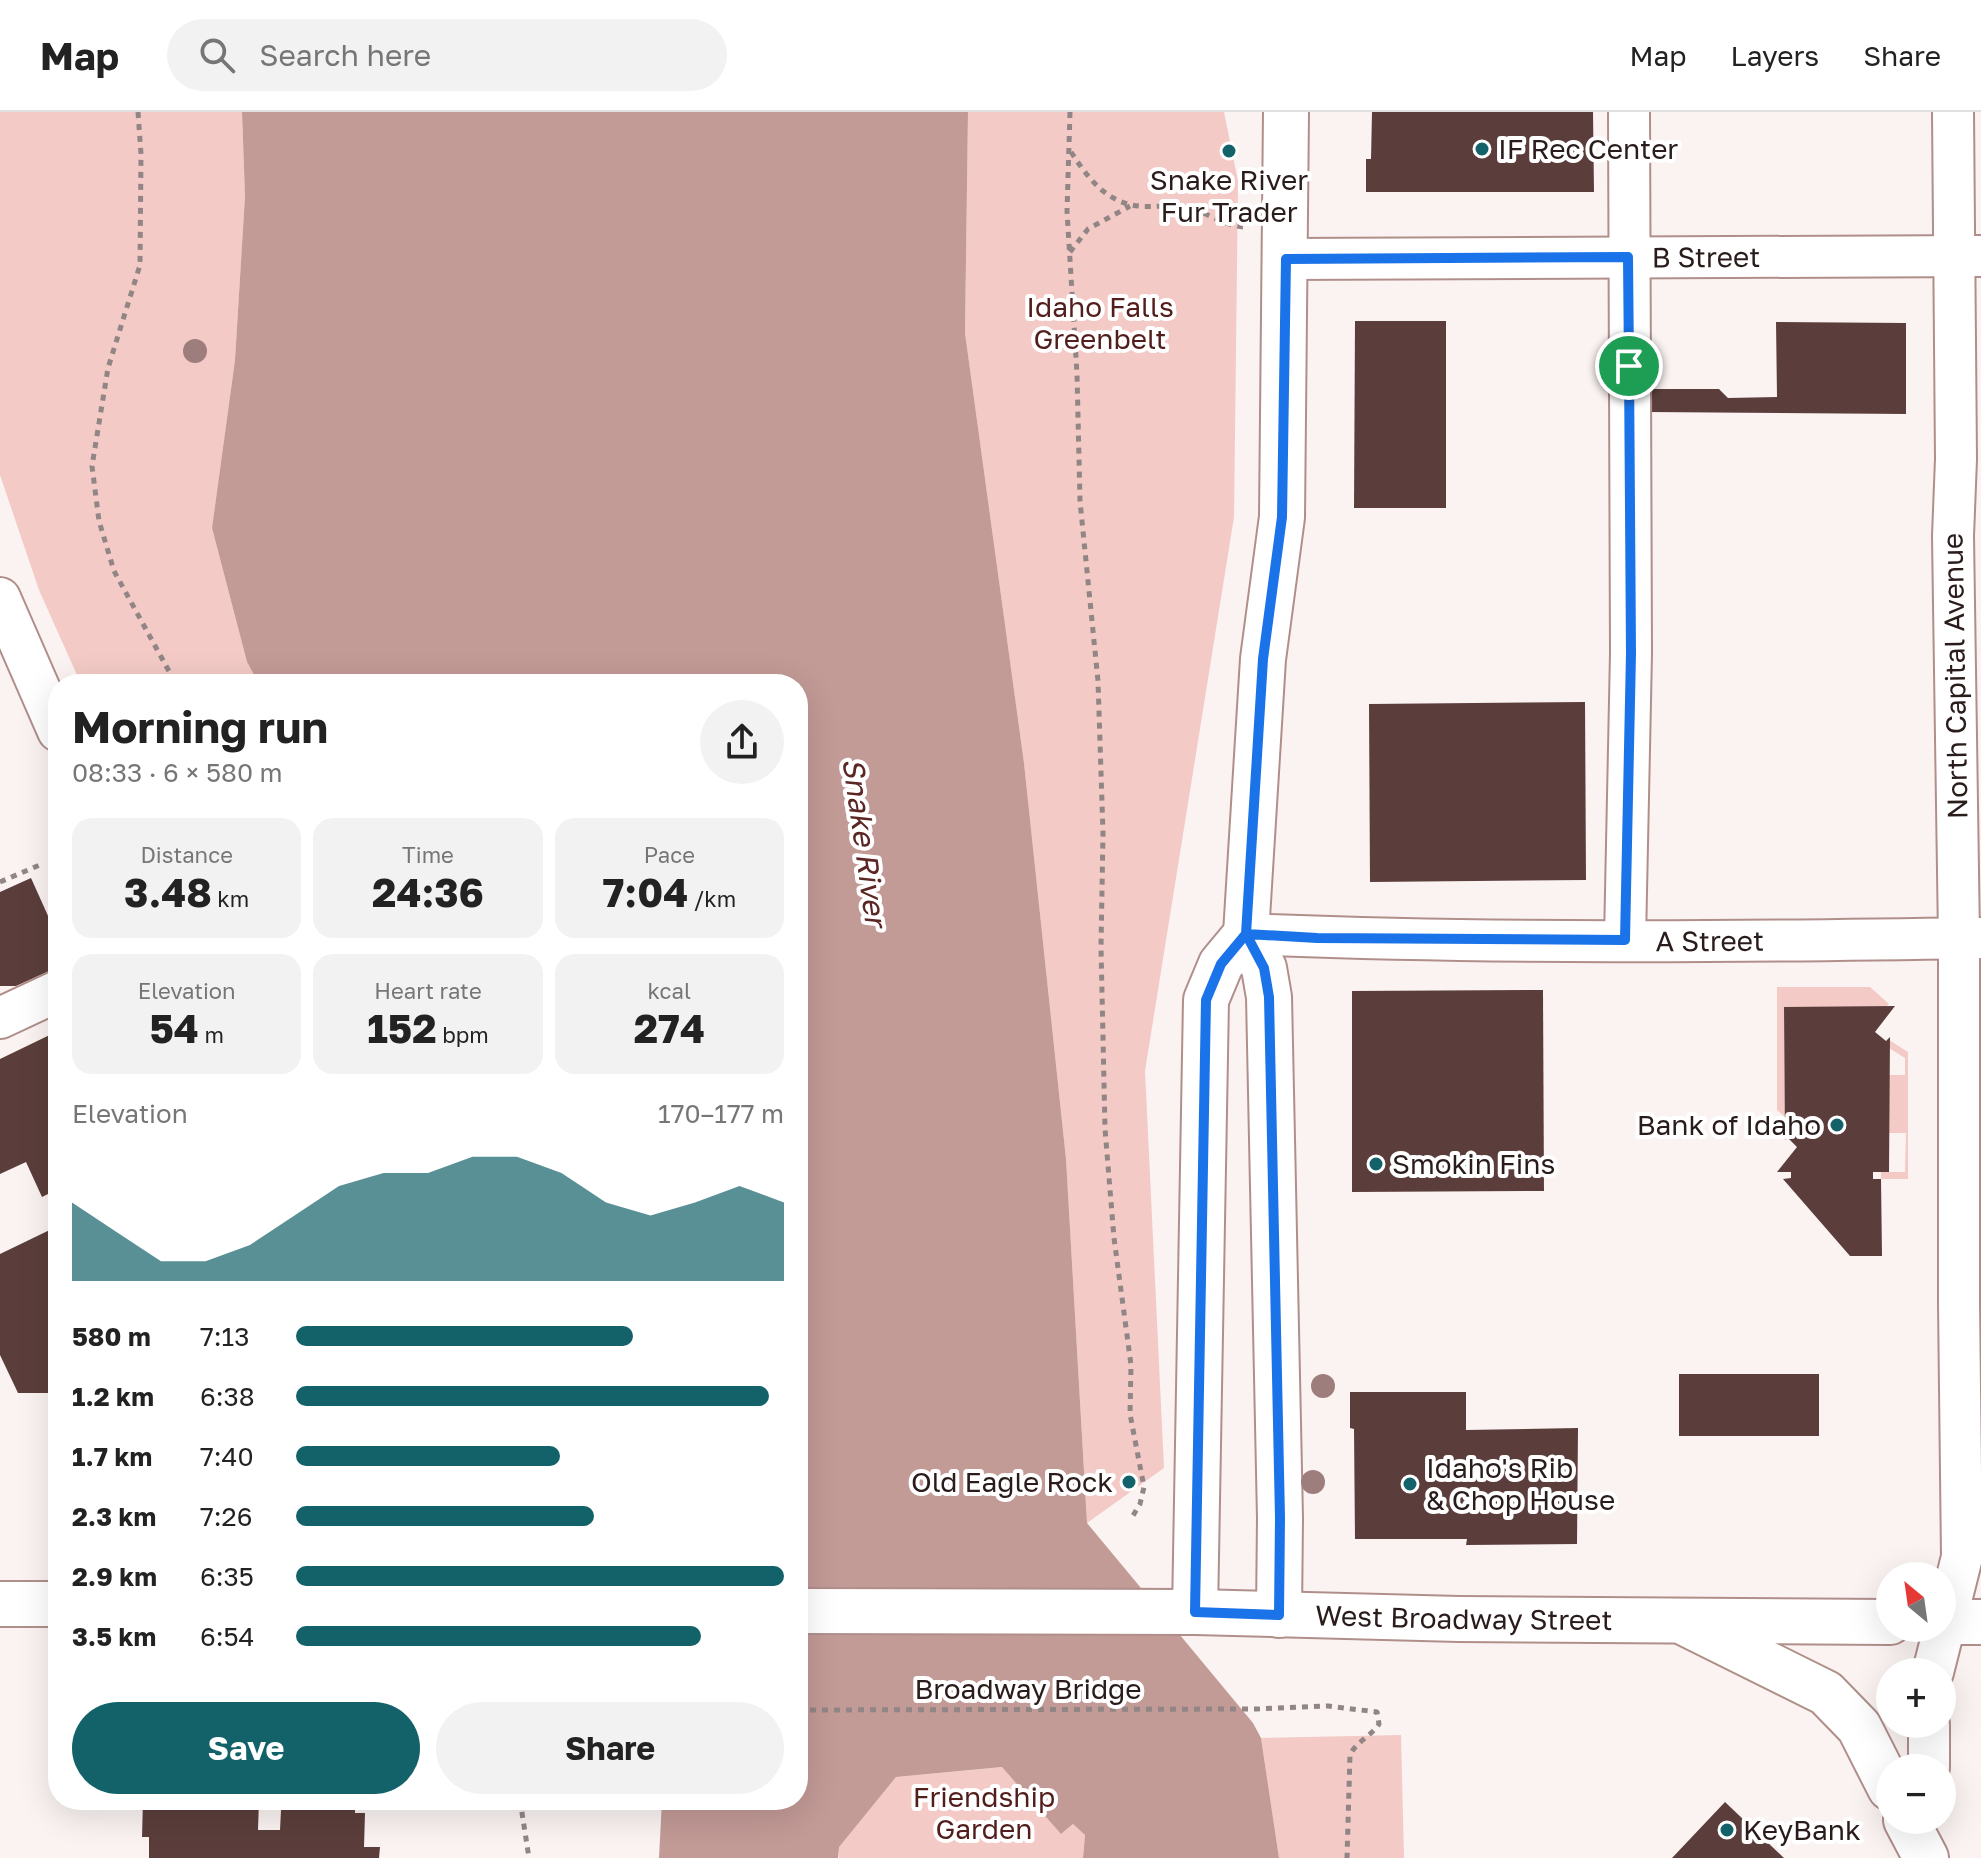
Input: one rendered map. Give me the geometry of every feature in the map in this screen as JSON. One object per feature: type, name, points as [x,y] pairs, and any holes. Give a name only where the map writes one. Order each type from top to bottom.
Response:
[{"type":"main road","points":[[1279,1615],[1269,997],[1264,968],[1246,934],[1263,659],[1282,517],[1286,112]]},
{"type":"main road","points":[[1176,1612],[1206,1000],[1221,964],[1246,934]]},
{"type":"main road","points":[[0,1604],[48,1604]]},
{"type":"main road","name":"West Broadway Street","points":[[808,1611],[1176,1612],[1459,1619],[1876,1622]]},
{"type":"main road","points":[[1678,1620],[1826,1693],[1859,1727],[1876,1760]]},
{"type":"main road","points":[[1914,1834],[1928,1858]]},
{"type":"street","points":[[1625,940],[1631,653],[1629,112]]},
{"type":"street","name":"North Capital Avenue","points":[[1953,112],[1967,256],[1953,536],[1968,598],[1970,938],[1970,1271],[1962,1557],[1956,1622]]},
{"type":"street","name":"B Street","points":[[1286,259],[1967,256]]},
{"type":"street","points":[[0,598],[48,708]]},
{"type":"street","name":"A Street","points":[[1246,934],[1317,938],[1711,942],[1970,938]]},
{"type":"street","points":[[0,1018],[48,996]]},
{"type":"street","points":[[1928,1858],[1929,1834]]},
{"type":"path","points":[[138,112],[141,154],[140,265],[108,368],[92,466],[99,521],[114,571],[171,674]]},
{"type":"path","points":[[1070,112],[1067,211],[1077,374],[1080,501],[1098,681],[1103,833],[1101,947],[1105,1129],[1114,1238],[1131,1365],[1130,1414],[1144,1487],[1140,1504],[1131,1519]]},
{"type":"path","points":[[1070,151],[1090,180],[1106,194],[1132,205],[1189,208],[1230,226],[1256,228]]},
{"type":"path","points":[[1069,253],[1088,229],[1132,205]]},
{"type":"path","points":[[0,882],[42,864]]},
{"type":"path","name":"Broadway Bridge","points":[[808,1710],[1257,1709],[1328,1706],[1377,1712],[1379,1724],[1375,1731],[1353,1748],[1350,1755],[1347,1858]]},
{"type":"path","points":[[522,1810],[529,1858]]},
{"type":"green space","points":[[0,112],[242,112],[245,196],[235,360],[212,528],[247,662],[254,674],[77,674],[39,590],[0,475]]},
{"type":"green space","name":"Idaho Falls Greenbelt","points":[[968,112],[1224,112],[1238,181],[1234,517],[1145,1071],[1164,1468],[1087,1523],[1066,1159],[1024,763],[965,333]]},
{"type":"green space","points":[[1777,987],[1870,987],[1889,1004],[1886,1007],[1784,1007],[1785,1117],[1777,1110]]},
{"type":"green space","points":[[1889,1040],[1908,1052],[1908,1179],[1881,1179],[1881,1172],[1905,1172],[1906,1133],[1889,1133],[1889,1075],[1905,1075],[1905,1058],[1889,1048]]},
{"type":"green space","points":[[1401,1735],[1404,1858],[1279,1858],[1261,1738]]},
{"type":"green space","name":"Friendship Garden","points":[[1003,1767],[1061,1834],[1073,1824],[1085,1835],[1083,1858],[839,1858],[838,1847],[896,1777]]},
{"type":"water","name":"Snake River","points":[[242,112],[968,112],[965,333],[1024,763],[1066,1159],[1087,1523],[1253,1723],[1261,1738],[1279,1858],[1083,1858],[1085,1835],[1073,1824],[1061,1834],[1002,1767],[896,1777],[839,1847],[838,1858],[659,1858],[661,1810],[808,1810],[808,674],[254,674],[247,662],[212,528],[235,360],[245,196]]},
{"type":"building","name":"IF Rec Center","points":[[1372,112],[1593,112],[1594,192],[1366,192],[1366,159],[1371,159]]},
{"type":"building","points":[[1355,321],[1446,321],[1446,508],[1354,508]]},
{"type":"building","points":[[1776,322],[1906,323],[1906,414],[1647,412],[1647,389],[1719,389],[1728,398],[1777,397]]},
{"type":"building","points":[[1585,702],[1586,880],[1370,882],[1369,704]]},
{"type":"building","points":[[31,878],[48,916],[48,972],[16,986],[0,986],[0,892]]},
{"type":"building","points":[[1543,990],[1544,1191],[1352,1192],[1352,991]]},
{"type":"building","name":"Bank of Idaho","points":[[1895,1006],[1875,1032],[1886,1041],[1890,1037],[1889,1172],[1873,1172],[1873,1179],[1881,1179],[1882,1256],[1850,1256],[1783,1179],[1791,1178],[1791,1172],[1777,1172],[1797,1147],[1787,1137],[1785,1140],[1784,1007]]},
{"type":"building","points":[[48,1036],[48,1194],[42,1197],[26,1162],[0,1174],[0,1059]]},
{"type":"building","points":[[48,1231],[48,1393],[18,1393],[0,1355],[0,1254]]},
{"type":"building","points":[[1679,1374],[1819,1374],[1819,1436],[1679,1436]]},
{"type":"building","points":[[1350,1392],[1466,1392],[1466,1430],[1578,1428],[1577,1544],[1466,1545],[1467,1539],[1355,1539],[1354,1429],[1350,1428]]},
{"type":"building","name":"KeyBank","points":[[1725,1802],[1784,1858],[1672,1858]]},
{"type":"building","points":[[143,1810],[259,1810],[258,1830],[280,1830],[281,1810],[355,1810],[355,1813],[365,1813],[364,1847],[380,1847],[379,1858],[149,1858],[149,1837],[142,1837]]},
{"type":"place","name":"IF Rec Center","points":[[1482,149]]},
{"type":"place","name":"Snake River Fur Trader","points":[[1229,151]]},
{"type":"place","name":"Bank of Idaho","points":[[1837,1125]]},
{"type":"place","name":"Smokin Fins","points":[[1376,1164]]},
{"type":"place","name":"Old Eagle Rock","points":[[1129,1482]]},
{"type":"place","name":"Idaho's Rib & Chop House","points":[[1410,1484]]},
{"type":"place","name":"KeyBank","points":[[1727,1830]]},
{"type":"route","points":[[1629,366],[1628,257],[1286,259],[1282,517],[1263,659],[1246,934],[1264,968],[1269,997],[1280,1518],[1279,1615],[1195,1612],[1206,1000],[1221,964],[1246,934],[1317,938],[1625,940],[1631,653],[1629,366]]}]
